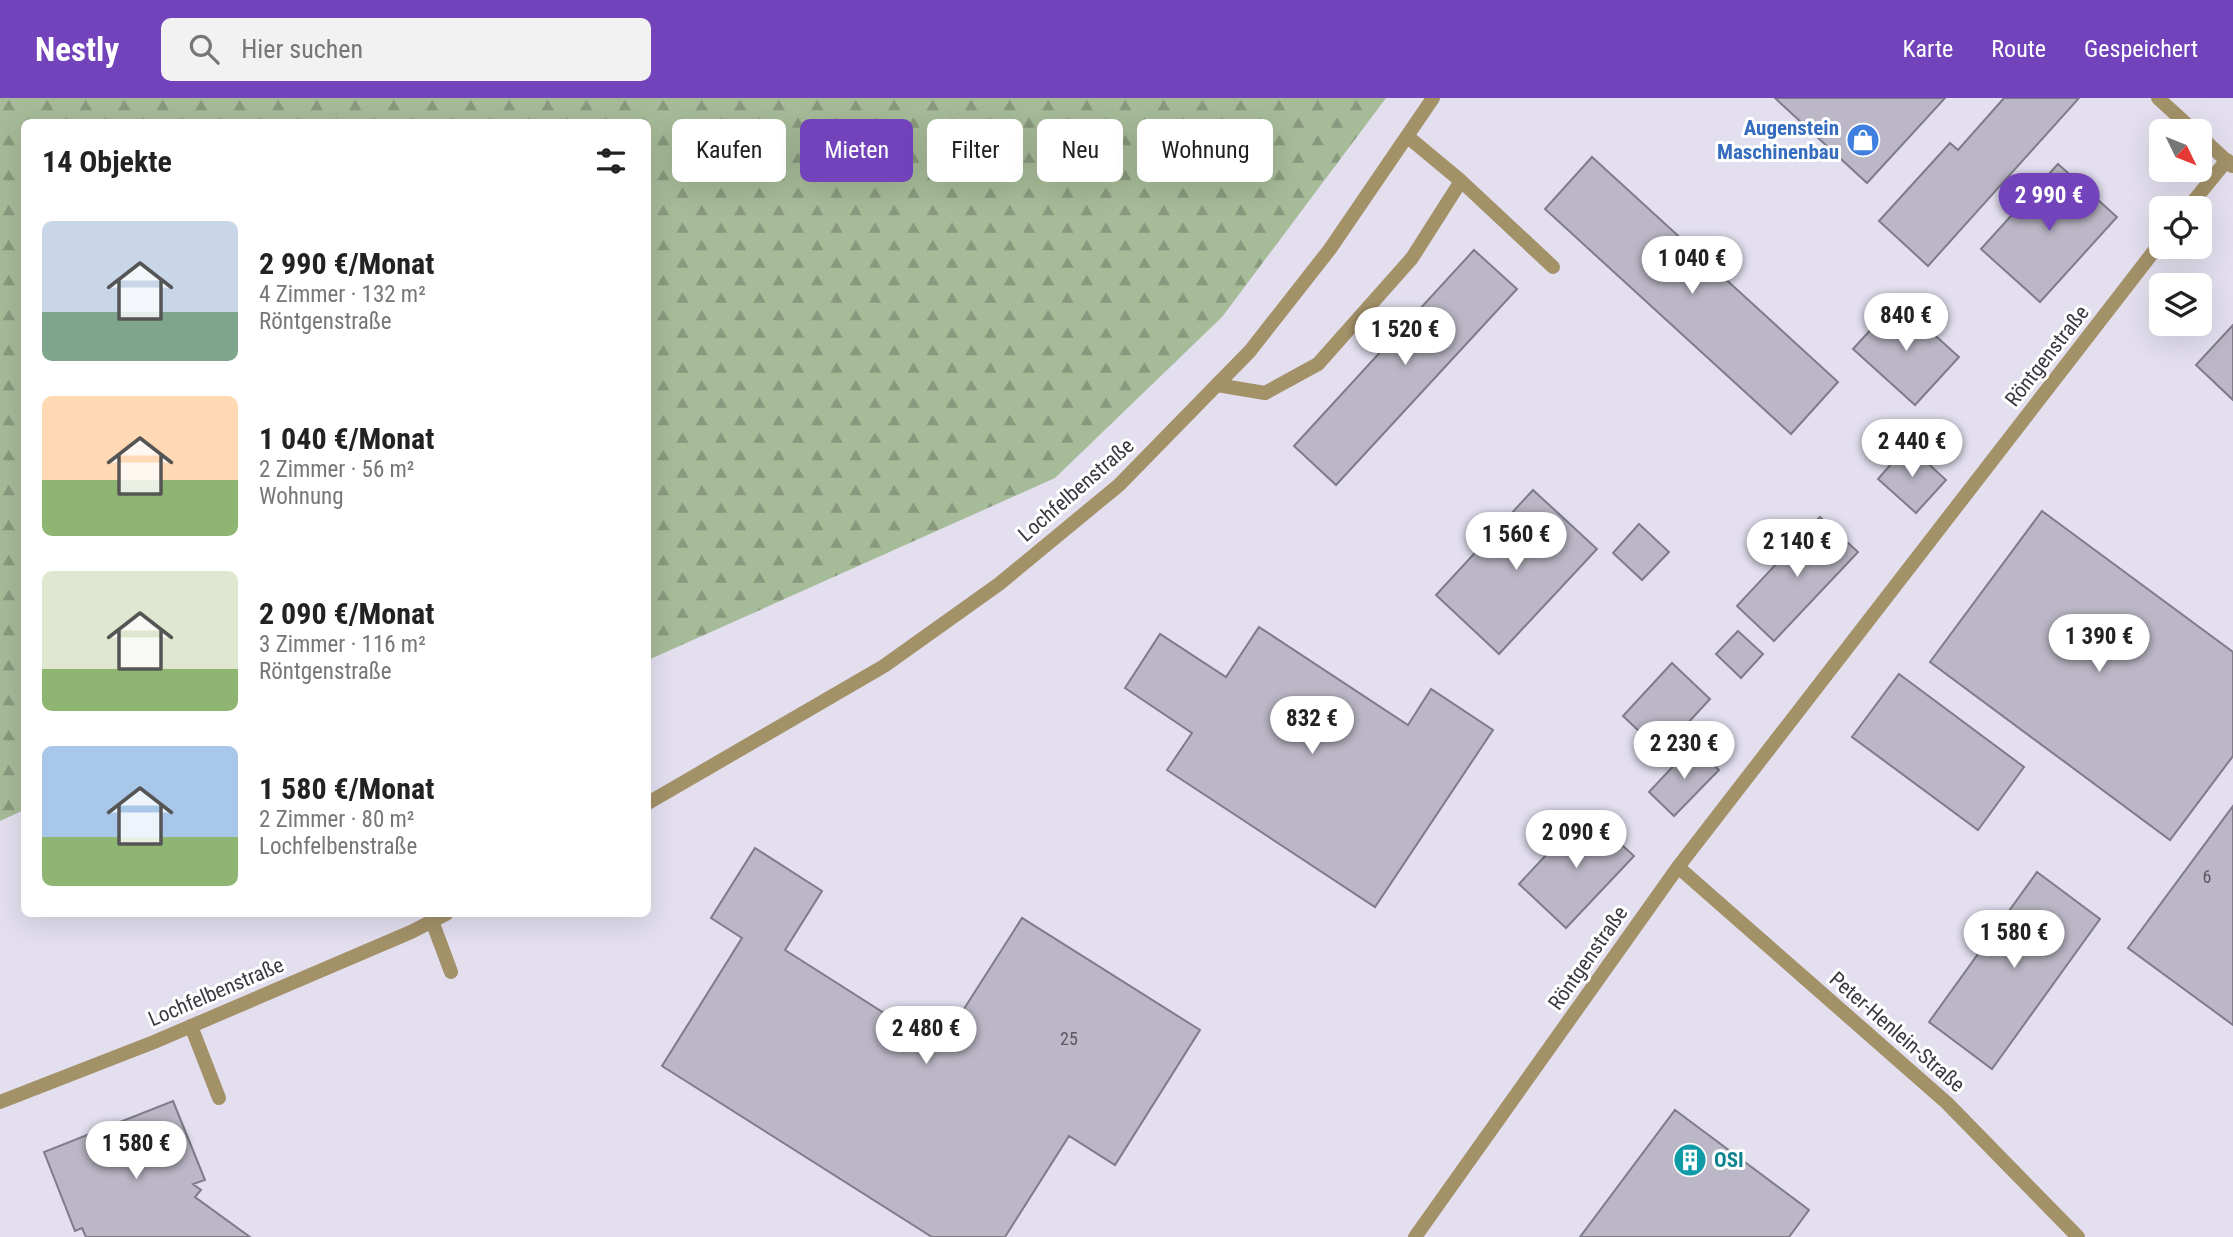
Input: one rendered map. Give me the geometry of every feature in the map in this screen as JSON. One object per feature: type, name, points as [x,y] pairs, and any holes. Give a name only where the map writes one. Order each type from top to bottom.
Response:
[{"type":"street","name":"Lochfelbenstraße","points":[[651,801],[884,666],[999,584],[1119,485],[1250,351],[1330,248],[1433,98]]},
{"type":"street","points":[[2158,98],[2181,119]]},
{"type":"street","points":[[1408,137],[1461,181],[1553,267]]},
{"type":"street","points":[[2199,196],[2230,163],[2212,147]]},
{"type":"street","points":[[1217,385],[1265,393],[1318,364],[1412,258],[1461,181]]},
{"type":"street","name":"Röntgenstraße","points":[[1415,1237],[1678,867],[2149,258]]},
{"type":"street","name":"Peter-Henlein-Straße","points":[[1678,867],[1947,1103],[2078,1237]]},
{"type":"street","name":"Lochfelbenstraße","points":[[0,1102],[191,1026],[411,932],[440,917]]},
{"type":"street","points":[[432,921],[451,972]]},
{"type":"street","points":[[191,1026],[219,1098]]},
{"type":"green space","points":[[0,98],[1386,98],[1222,317],[1055,478],[651,659],[651,119],[21,119],[21,811],[0,821]]},
{"type":"building","name":"Augenstein Maschinenbau","points":[[1775,98],[1945,98],[1867,183]]},
{"type":"building","points":[[2004,98],[2079,98],[1928,266],[1879,221],[1950,143],[1958,150]]},
{"type":"building","points":[[1592,157],[1838,382],[1791,434],[1545,209]]},
{"type":"building","points":[[2058,164],[2117,217],[2040,302],[1981,249]]},
{"type":"building","points":[[1474,250],[1517,289],[1336,485],[1294,446]]},
{"type":"building","points":[[1897,301],[1959,357],[1915,405],[1853,349]]},
{"type":"building","points":[[2233,325],[2233,400],[2196,365]]},
{"type":"building","points":[[1908,445],[1946,480],[1916,513],[1878,479]]},
{"type":"building","points":[[1533,490],[1597,549],[1499,654],[1436,595]]},
{"type":"building","points":[[2042,511],[2233,652],[2233,756],[2170,840],[1930,662]]},
{"type":"building","points":[[1820,517],[1858,552],[1774,641],[1737,606]]},
{"type":"building","points":[[1639,524],[1669,552],[1642,580],[1613,553]]},
{"type":"building","points":[[1259,627],[1408,725],[1431,689],[1493,730],[1375,907],[1167,770],[1192,733],[1125,688],[1160,634],[1226,677]]},
{"type":"building","points":[[1738,631],[1763,654],[1741,678],[1716,654]]},
{"type":"building","points":[[1672,663],[1710,699],[1661,752],[1623,716]]},
{"type":"building","points":[[1899,674],[2024,767],[1978,830],[1852,737]]},
{"type":"building","points":[[1693,745],[1719,770],[1674,816],[1649,792]]},
{"type":"building","points":[[2233,806],[2233,1025],[2128,948]]},
{"type":"building","points":[[1586,812],[1634,856],[1566,928],[1519,884]]},
{"type":"building","points":[[755,848],[822,891],[785,950],[939,1048],[1022,918],[1200,1030],[1115,1165],[1069,1136],[1005,1237],[932,1237],[662,1066],[742,938],[711,918]]},
{"type":"building","points":[[2037,872],[2100,919],[1992,1069],[1929,1022]]},
{"type":"building","points":[[173,1101],[205,1180],[193,1184],[201,1190],[195,1197],[250,1237],[86,1237],[82,1228],[75,1231],[44,1152]]},
{"type":"building","name":"OSI","points":[[1675,1110],[1809,1210],[1789,1237],[1580,1237]]},
{"type":"place","name":"Augenstein Maschinenbau","points":[[1863,140]]},
{"type":"place","name":"OSI","points":[[1690,1160]]}]
